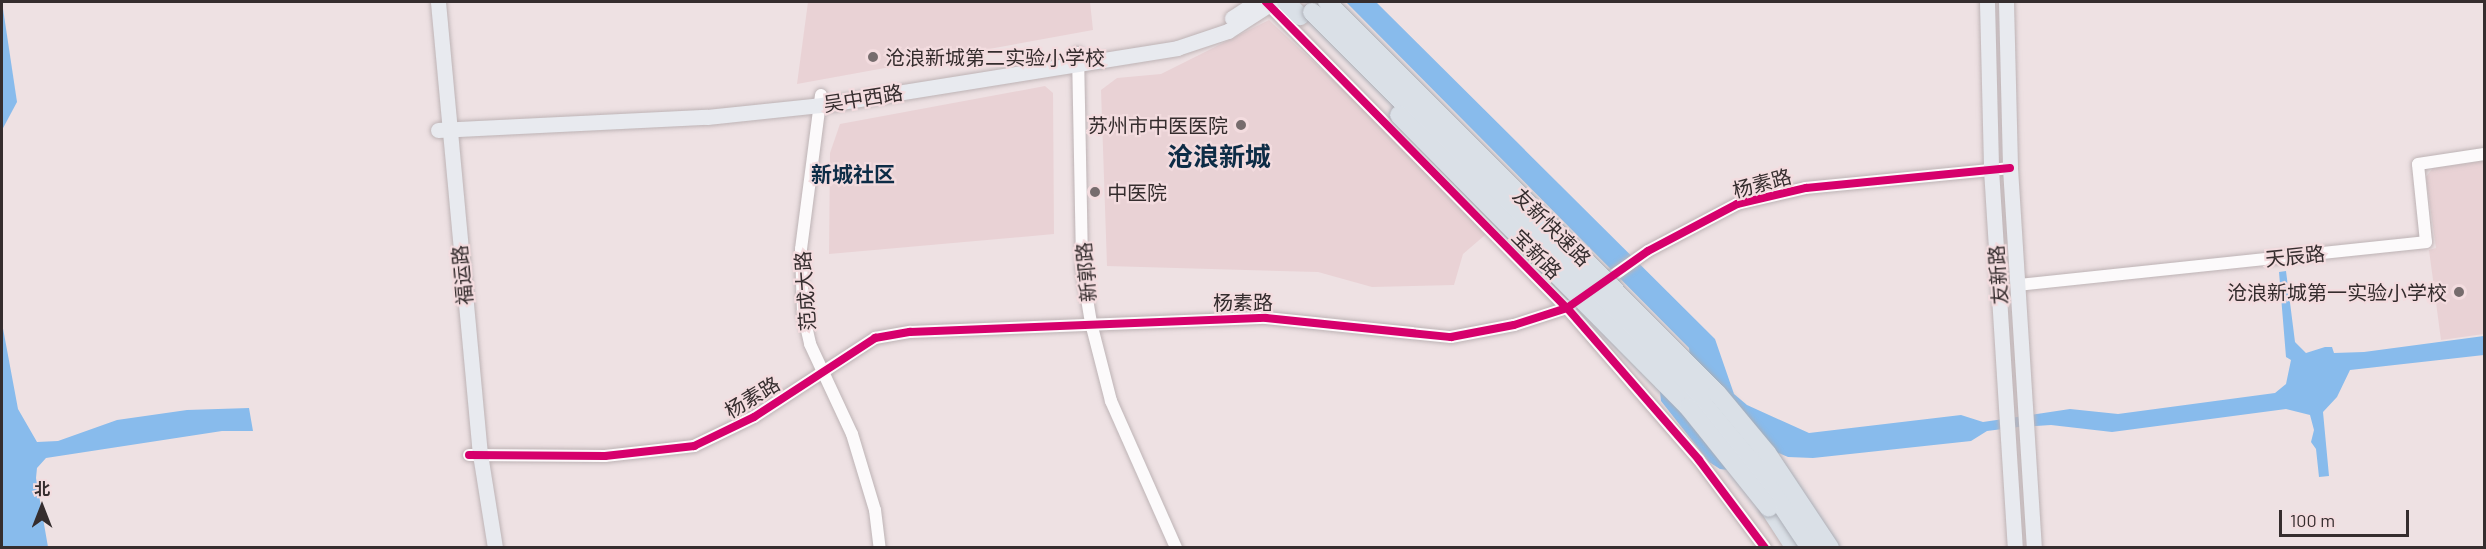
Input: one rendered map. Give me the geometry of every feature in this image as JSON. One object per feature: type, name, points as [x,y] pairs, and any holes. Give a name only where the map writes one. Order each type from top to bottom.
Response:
[{"type":"highway","points":[[1270,2],[1688,407],[1769,508],[1795,548]]},
{"type":"highway","name":"友新快速路","points":[[1314,5],[1706,406],[1762,476],[1810,548]]},
{"type":"highway","name":"友新快速路","points":[[1314,5],[1717,393],[1767,453],[1830,548]]},
{"type":"main road","name":"福运路","points":[[427,2],[443,124],[484,548]]},
{"type":"main road","name":"福运路","points":[[438,2],[443,124]]},
{"type":"main road","name":"吴中西路","points":[[443,124],[707,117],[1079,58],[1201,42],[1242,24],[1270,2]]},
{"type":"main road","name":"友新路","points":[[1987,2],[1991,169],[2015,548]]},
{"type":"main road","name":"友新路","points":[[2006,2],[2010,168],[2034,548]]},
{"type":"main road","name":"福运路","points":[[475,455],[495,548]]},
{"type":"street","name":"宝新路","points":[[1270,2],[1567,308],[1699,460],[1764,548]]},
{"type":"street","name":"新郭路","points":[[1079,58],[1082,269],[1091,323],[1111,401],[1176,548]]},
{"type":"street","name":"范成大路","points":[[821,100],[801,249],[803,313],[810,344],[852,434],[875,510],[880,548]]},
{"type":"street","name":"天辰路","points":[[2018,285],[2426,242],[2418,164],[2484,154]]},
{"type":"street","name":"杨素路","points":[[475,455],[604,456],[694,446],[754,417],[844,355],[874,338],[910,332],[1091,323],[1290,319],[1450,337],[1514,325],[1567,308],[1648,251],[1737,204],[1806,188],[2010,168]]},
{"type":"shaded area","name":"沧浪新城第二实验小学校","points":[[808,2],[1090,2],[1093,30],[797,84]]},
{"type":"shaded area","name":"苏州市中医医院","points":[[1269,20],[1417,159],[1485,235],[1463,254],[1454,285],[1372,287],[1318,272],[1107,266],[1101,90],[1117,78],[1161,74]]},
{"type":"shaded area","points":[[1045,86],[1053,93],[1054,234],[829,254],[830,153],[840,124]]},
{"type":"shaded area","name":"沧浪新城第一实验小学校","points":[[2484,161],[2484,334],[2441,340],[2429,250],[2436,248],[2426,177],[2433,168]]},
{"type":"water","points":[[2,2],[17,102],[2,130]]},
{"type":"water","points":[[1346,2],[1376,2],[1715,339],[1734,394],[1747,405],[1809,433],[1961,415],[1983,422],[2070,409],[2118,414],[2275,393],[2286,384],[2291,360],[2286,357],[2279,272],[2286,271],[2295,342],[2306,353],[2325,347],[2332,347],[2334,353],[2364,352],[2484,336],[2484,355],[2350,370],[2337,397],[2323,412],[2329,476],[2319,477],[2316,449],[2311,442],[2314,430],[2310,415],[2286,409],[2112,432],[2051,425],[2018,427],[1987,431],[1971,441],[1813,458],[1788,457],[1776,452],[1728,470],[1720,469],[1709,462],[1661,401],[1660,391],[1690,356],[1689,348]]},
{"type":"water","points":[[2,323],[18,409],[37,442],[58,441],[117,420],[187,410],[249,408],[253,431],[222,431],[46,458],[37,468],[36,478],[48,547],[2,547]]},
{"type":"cycle path","points":[[1266,2],[1567,308],[1699,460],[1765,548]]},
{"type":"cycle path","points":[[469,455],[605,456],[694,446],[754,417],[875,338],[910,332],[1266,318],[1451,337],[1514,325],[1567,308],[1648,251],[1737,204],[1806,188],[2010,168]]},
{"type":"place","name":"沧浪新城第二实验小学校","points":[[873,57]]},
{"type":"place","name":"苏州市中医医院","points":[[1241,125]]},
{"type":"place","name":"中医院","points":[[1095,192]]},
{"type":"place","name":"沧浪新城第一实验小学校","points":[[2459,292]]},
{"type":"district","name":"沧浪新城","points":[[1219,156]]},
{"type":"district","name":"新城社区","points":[[853,174]]}]
